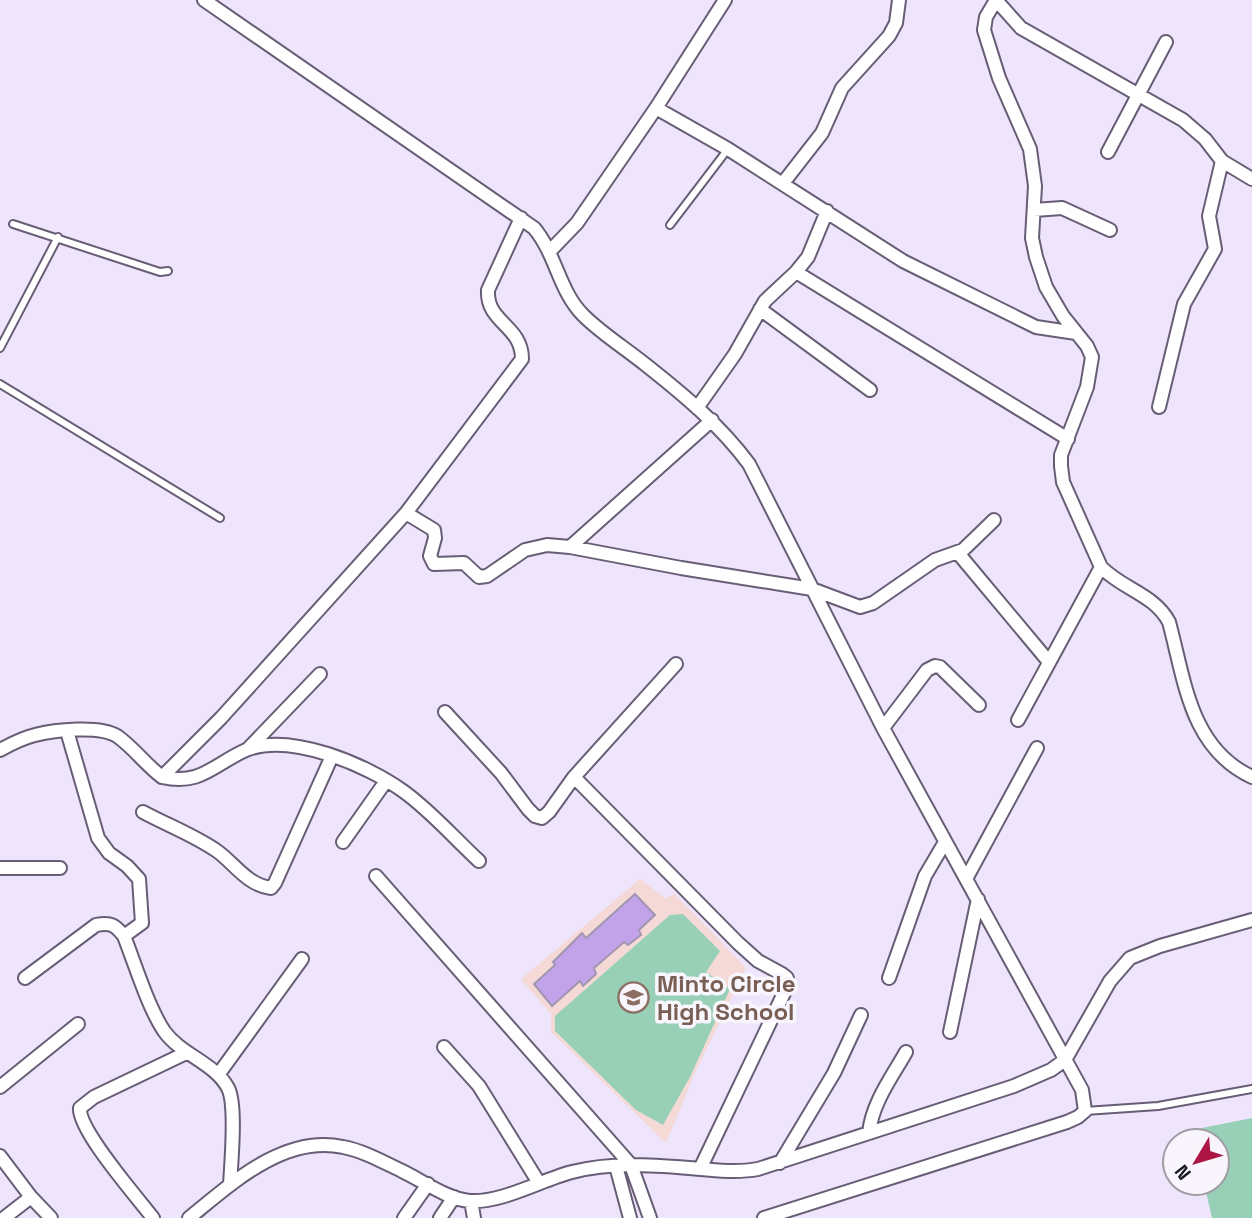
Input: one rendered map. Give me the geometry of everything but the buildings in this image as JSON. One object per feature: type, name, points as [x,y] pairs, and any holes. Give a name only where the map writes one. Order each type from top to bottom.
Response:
[{"type":"street","points":[[204,0],[534,228],[550,251],[564,286],[581,313],[712,420],[749,464],[883,728],[1082,1090],[1085,1111],[1067,1122],[764,1218]]},
{"type":"street","points":[[550,251],[577,223],[656,108],[725,0]]},
{"type":"street","points":[[783,183],[822,134],[842,88],[889,36],[897,23],[899,0]]},
{"type":"street","points":[[1252,179],[1222,161],[1193,127],[1021,28],[996,0],[986,17],[984,30],[999,78],[1030,149],[1035,186],[1032,238],[1039,270],[1059,310],[1087,346],[1092,357],[1091,370],[1062,455],[1063,482],[1101,567],[1164,612],[1199,727],[1225,761],[1252,776]]},
{"type":"street","points":[[1108,152],[1166,41]]},
{"type":"street","points":[[656,108],[783,183],[903,261],[1036,327],[1076,333]]},
{"type":"street","points":[[1159,407],[1184,304],[1215,249],[1209,216],[1222,161]]},
{"type":"street","points":[[1034,210],[1062,208],[1110,230]]},
{"type":"street","points":[[697,408],[735,354],[760,309],[772,293],[796,272],[814,247],[827,211]]},
{"type":"street","points":[[162,777],[220,718],[406,513],[522,359],[522,346],[515,335],[491,312],[487,300],[488,290],[521,218]]},
{"type":"street","points":[[796,272],[1068,439]]},
{"type":"street","points":[[760,309],[870,390]]},
{"type":"street","points":[[570,547],[712,420]]},
{"type":"street","points":[[406,513],[434,530],[435,538],[430,556],[434,564],[464,563],[479,578],[487,576],[535,546],[570,547],[812,589],[852,606],[867,606],[935,560],[968,547],[994,520]]},
{"type":"street","points":[[958,553],[1049,662]]},
{"type":"street","points":[[1018,720],[1101,567]]},
{"type":"street","points":[[445,712],[535,816],[542,818],[550,812],[574,777],[677,664]]},
{"type":"street","points":[[883,728],[927,670],[935,666],[940,667],[979,705]]},
{"type":"street","points":[[0,750],[36,734],[90,730],[116,735],[162,777],[175,780],[199,777],[248,749],[320,674]]},
{"type":"street","points":[[67,731],[98,838],[109,853],[135,873],[140,884],[142,923],[124,936]]},
{"type":"street","points":[[248,749],[287,745],[332,756],[386,781],[415,800],[479,861]]},
{"type":"street","points":[[966,879],[1037,748]]},
{"type":"street","points":[[143,812],[214,849],[243,875],[265,887],[271,887],[332,756]]},
{"type":"street","points":[[574,777],[743,949],[787,978],[785,991],[700,1169]]},
{"type":"street","points":[[343,842],[386,781]]},
{"type":"street","points":[[889,978],[925,876],[945,842]]},
{"type":"street","points":[[0,868],[60,868]]},
{"type":"street","points":[[376,876],[631,1165],[650,1218]]},
{"type":"street","points":[[950,1032],[978,900]]},
{"type":"street","points":[[189,1218],[230,1185],[264,1163],[309,1145],[342,1147],[361,1153],[454,1197],[471,1201],[497,1197],[572,1172],[616,1166],[747,1171],[780,1163],[1014,1086],[1051,1070],[1065,1060],[1110,981],[1129,958],[1252,920]]},
{"type":"street","points":[[25,978],[96,925],[108,923],[116,926],[124,936],[164,1031],[187,1054],[218,1075],[228,1088],[231,1096],[230,1185]]},
{"type":"street","points":[[218,1075],[302,959]]},
{"type":"street","points":[[780,1163],[834,1073],[860,1016]]},
{"type":"street","points":[[0,1087],[78,1024]]},
{"type":"street","points":[[444,1046],[479,1086],[539,1183]]},
{"type":"street","points":[[869,1133],[875,1108],[906,1052]]},
{"type":"street","points":[[153,1218],[82,1123],[80,1108],[94,1097],[187,1054]]},
{"type":"street","points":[[0,1156],[51,1218]]},
{"type":"street","points":[[616,1166],[630,1218]]},
{"type":"street","points":[[404,1218],[428,1184]]},
{"type":"street","points":[[440,1218],[454,1197]]},
{"type":"street","points":[[4,1218],[32,1198]]},
{"type":"street","points":[[471,1201],[474,1218]]},
{"type":"lane","points":[[670,225],[728,149]]},
{"type":"lane","points":[[13,223],[160,272],[168,271]]},
{"type":"lane","points":[[0,348],[58,237]]},
{"type":"lane","points":[[0,384],[220,518]]},
{"type":"lane","points":[[1085,1111],[1158,1106],[1252,1089]]},
{"type":"shaded area","name":"Minto Circle High School","points":[[640,879],[665,898],[675,894],[746,968],[695,1073],[666,1143],[551,1032],[551,1014],[521,979]]},
{"type":"green space","name":"Minto Circle High School","points":[[683,914],[720,951],[706,972],[730,989],[691,1075],[663,1125],[636,1110],[555,1031],[555,1016],[670,915]]},
{"type":"green space","points":[[1252,1118],[1252,1218],[1212,1218],[1207,1197],[1231,1197],[1231,1127],[1207,1127]]},
{"type":"place","name":"Minto Circle High School","points":[[634,997]]}]
